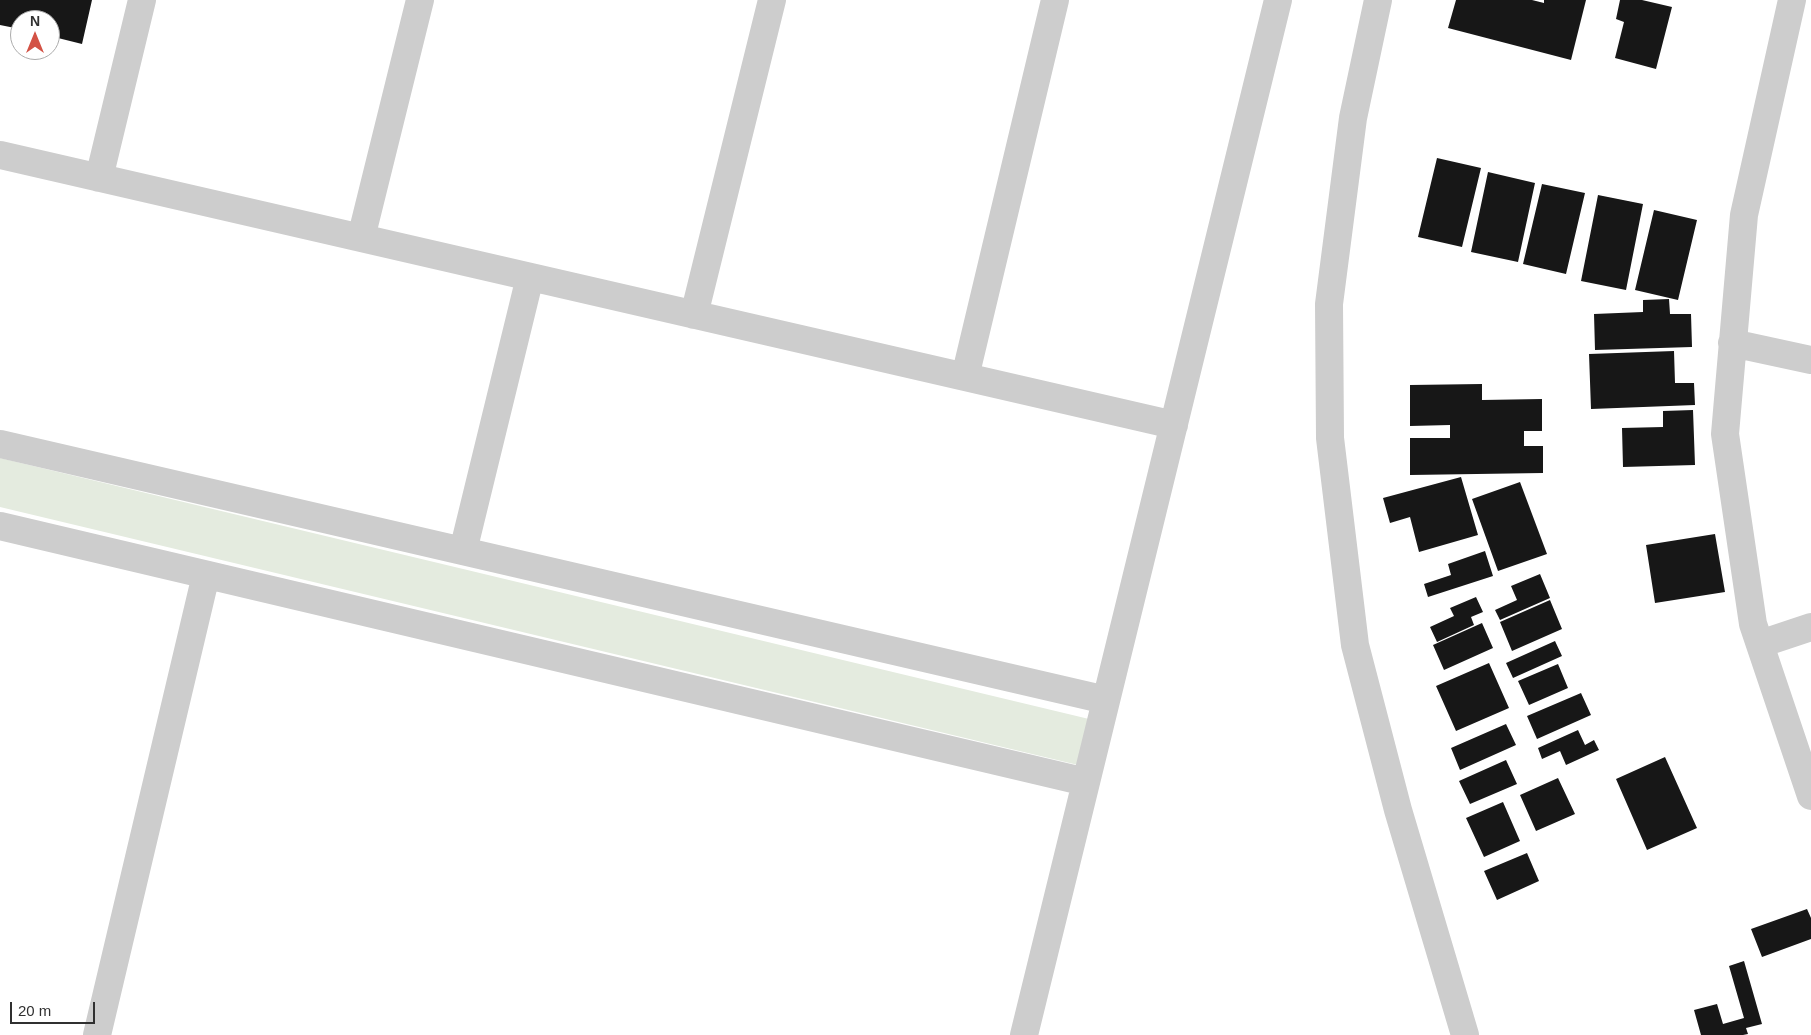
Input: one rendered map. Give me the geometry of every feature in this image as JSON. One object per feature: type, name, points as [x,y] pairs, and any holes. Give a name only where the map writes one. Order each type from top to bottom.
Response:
[{"type":"street","points":[[99,178],[142,0]]},
{"type":"street","points":[[361,238],[420,0]]},
{"type":"street","points":[[694,315],[772,0]]},
{"type":"street","points":[[965,377],[1055,0]]},
{"type":"street","points":[[1024,1035],[1278,0]]},
{"type":"street","points":[[1378,0],[1352,118],[1329,304],[1330,438],[1355,645],[1398,810],[1465,1035]]},
{"type":"street","points":[[1792,0],[1744,215],[1725,434],[1753,624],[1811,796]]},
{"type":"street","points":[[0,155],[1174,425]]},
{"type":"street","points":[[463,551],[530,277]]},
{"type":"street","points":[[1732,343],[1811,360]]},
{"type":"street","points":[[0,444],[1106,700]]},
{"type":"street","points":[[0,526],[1086,782]]},
{"type":"street","points":[[97,1035],[206,575]]},
{"type":"street","points":[[1760,644],[1811,627]]},
{"type":"shaded area","points":[[0,458],[1089,719],[1078,765],[0,507]]},
{"type":"building","points":[[0,0],[92,0],[82,44],[60,38],[60,10],[10,10],[10,27],[0,25]]},
{"type":"building","points":[[1456,0],[1532,0],[1544,3],[1544,0],[1586,0],[1571,60],[1448,28]]},
{"type":"building","points":[[1620,0],[1642,0],[1672,7],[1656,69],[1615,58],[1624,22],[1616,19]]},
{"type":"building","points":[[1437,158],[1481,168],[1462,247],[1418,237]]},
{"type":"building","points":[[1488,172],[1535,183],[1518,262],[1471,252]]},
{"type":"building","points":[[1542,184],[1585,193],[1566,274],[1523,264]]},
{"type":"building","points":[[1598,195],[1643,204],[1626,290],[1581,281]]},
{"type":"building","points":[[1654,210],[1697,220],[1678,300],[1635,290]]},
{"type":"building","points":[[1669,299],[1670,314],[1691,314],[1692,347],[1595,350],[1594,314],[1643,312],[1643,300]]},
{"type":"building","points":[[1674,351],[1675,383],[1694,383],[1695,405],[1591,409],[1589,354]]},
{"type":"building","points":[[1482,384],[1482,400],[1542,399],[1542,431],[1524,431],[1524,446],[1543,446],[1543,473],[1410,475],[1410,438],[1450,438],[1450,425],[1410,426],[1410,385]]},
{"type":"building","points":[[1693,410],[1695,465],[1623,467],[1622,428],[1663,427],[1663,411]]},
{"type":"building","points":[[1461,477],[1478,535],[1419,552],[1410,517],[1390,523],[1383,498]]},
{"type":"building","points":[[1520,482],[1547,554],[1498,571],[1472,499]]},
{"type":"building","points":[[1715,534],[1725,592],[1655,603],[1646,545]]},
{"type":"building","points":[[1485,551],[1493,576],[1428,597],[1424,584],[1451,575],[1448,564]]},
{"type":"building","points":[[1540,574],[1550,598],[1500,620],[1495,610],[1517,600],[1511,586]]},
{"type":"building","points":[[1476,597],[1483,612],[1471,617],[1474,625],[1437,642],[1430,627],[1454,616],[1450,608]]},
{"type":"building","points":[[1550,600],[1562,629],[1512,651],[1500,622]]},
{"type":"building","points":[[1482,623],[1493,648],[1444,670],[1433,645]]},
{"type":"building","points":[[1555,641],[1562,656],[1513,678],[1506,663]]},
{"type":"building","points":[[1489,663],[1509,708],[1456,731],[1436,686]]},
{"type":"building","points":[[1558,664],[1568,688],[1529,705],[1518,681]]},
{"type":"building","points":[[1581,693],[1591,715],[1537,739],[1527,716]]},
{"type":"building","points":[[1506,724],[1516,745],[1460,770],[1451,748]]},
{"type":"building","points":[[1578,730],[1585,745],[1594,740],[1599,750],[1566,765],[1560,751],[1542,759],[1538,748]]},
{"type":"building","points":[[1665,757],[1697,828],[1647,850],[1616,779]]},
{"type":"building","points":[[1506,760],[1517,784],[1470,804],[1459,781]]},
{"type":"building","points":[[1558,778],[1575,814],[1536,831],[1520,795]]},
{"type":"building","points":[[1503,802],[1520,841],[1484,857],[1466,818]]},
{"type":"building","points":[[1527,853],[1539,881],[1497,900],[1484,871]]},
{"type":"building","points":[[1807,909],[1811,918],[1811,939],[1762,957],[1751,929]]},
{"type":"building","points":[[1744,961],[1762,1024],[1746,1028],[1748,1034],[1743,1035],[1701,1035],[1694,1010],[1717,1004],[1723,1024],[1744,1018],[1729,966]]}]
